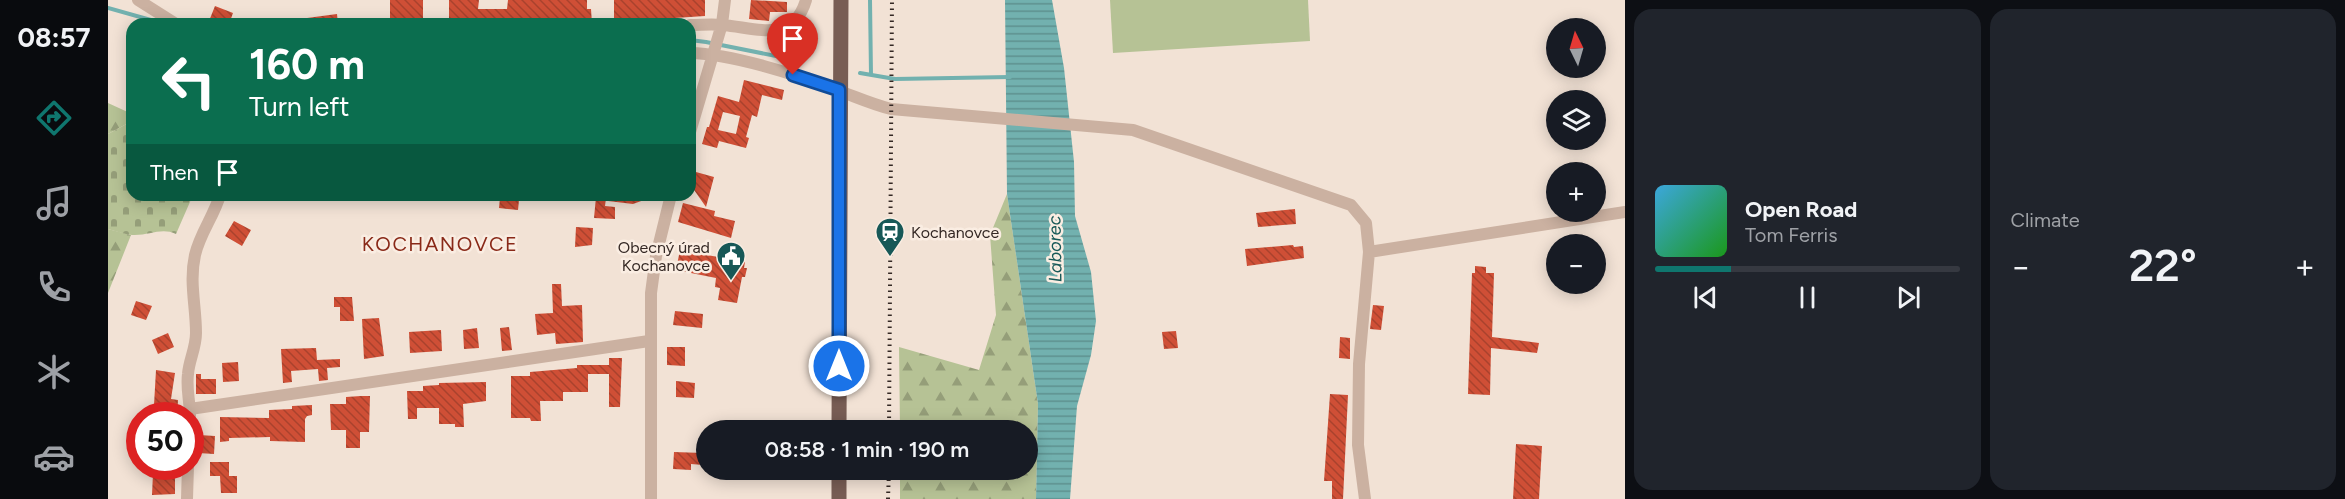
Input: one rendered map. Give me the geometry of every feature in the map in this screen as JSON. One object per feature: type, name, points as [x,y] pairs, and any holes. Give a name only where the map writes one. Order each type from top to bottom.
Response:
[{"type":"main road","points":[[839,420],[841,0]]},
{"type":"main road","points":[[839,480],[839,499]]},
{"type":"street","points":[[138,0],[166,18]]},
{"type":"street","points":[[696,112],[717,42],[724,0]]},
{"type":"street","points":[[696,51],[717,42],[786,28],[802,13],[806,0]]},
{"type":"street","points":[[696,29],[717,42],[777,70],[839,90],[872,104],[928,113],[1133,130],[1350,205],[1366,223],[1369,252],[1359,364],[1358,446],[1365,499]]},
{"type":"street","points":[[188,402],[186,391],[188,370],[196,342],[196,315],[192,287],[195,255],[217,201]]},
{"type":"street","points":[[651,499],[651,293],[656,256],[670,201]]},
{"type":"street","points":[[1369,252],[1625,212]]},
{"type":"street","points":[[204,410],[650,341]]},
{"type":"street","points":[[187,499],[188,480]]},
{"type":"green space","points":[[1110,0],[1308,0],[1310,41],[1113,53]]},
{"type":"green space","points":[[108,103],[126,111],[126,124],[108,134]]},
{"type":"green space","points":[[126,124],[126,201],[190,201],[176,234],[165,231],[132,235],[108,229],[108,134]]},
{"type":"green space","points":[[1007,194],[1038,404],[1038,420],[900,420],[899,347],[979,370],[996,315],[990,235]]},
{"type":"green space","points":[[108,229],[131,235],[108,293]]},
{"type":"green space","points":[[900,480],[1036,480],[1036,499],[900,499]]},
{"type":"water","name":"Laborec","points":[[1005,0],[1052,0],[1064,68],[1074,162],[1075,216],[1091,272],[1096,321],[1091,355],[1077,406],[1070,499],[1036,499],[1038,404],[1007,194]]},
{"type":"building","points":[[390,0],[423,0],[423,18],[390,18]]},
{"type":"building","points":[[449,0],[479,0],[478,9],[507,9],[508,0],[587,0],[587,9],[591,9],[592,18],[449,18]]},
{"type":"building","points":[[614,0],[705,0],[705,16],[614,18]]},
{"type":"building","points":[[751,0],[787,2],[787,12],[770,12],[769,21],[749,19]]},
{"type":"building","points":[[215,6],[233,13],[231,18],[210,18]]},
{"type":"building","points":[[337,14],[337,18],[307,18]]},
{"type":"building","points":[[744,80],[784,90],[782,100],[762,95],[757,117],[752,115],[746,137],[749,138],[746,148],[719,141],[717,148],[702,144],[718,96],[739,102]],"holes":[[[723,112],[740,116],[736,134],[718,130]]]},
{"type":"building","points":[[696,172],[714,177],[706,207],[696,193]]},
{"type":"building","points":[[500,201],[519,201],[518,210],[499,208]]},
{"type":"building","points":[[596,201],[606,201],[605,206],[615,207],[615,219],[594,218]]},
{"type":"building","points":[[608,201],[641,201],[633,204]]},
{"type":"building","points":[[683,203],[715,211],[714,216],[735,221],[731,238],[678,222]]},
{"type":"building","points":[[1295,209],[1296,224],[1258,227],[1256,213]]},
{"type":"building","points":[[234,221],[251,230],[242,246],[225,236]]},
{"type":"building","points":[[576,227],[593,228],[592,245],[575,247]]},
{"type":"building","points":[[1293,245],[1294,247],[1303,246],[1304,258],[1247,266],[1245,249]]},
{"type":"building","points":[[680,250],[745,262],[744,268],[747,268],[745,277],[742,277],[737,303],[718,300],[720,288],[715,287],[716,278],[676,270]]},
{"type":"building","points":[[1475,266],[1486,267],[1486,273],[1494,273],[1492,337],[1539,343],[1537,353],[1491,348],[1490,395],[1468,394],[1472,273],[1475,273]]},
{"type":"building","points":[[552,284],[561,284],[562,306],[582,305],[583,342],[556,344],[555,333],[537,335],[535,314],[553,313]]},
{"type":"building","points":[[334,297],[352,297],[354,321],[340,321],[340,307],[334,307]]},
{"type":"building","points":[[136,301],[152,306],[146,320],[131,315]]},
{"type":"building","points":[[1373,305],[1384,306],[1381,330],[1370,329]]},
{"type":"building","points":[[675,311],[703,314],[702,328],[673,325]]},
{"type":"building","points":[[379,318],[384,356],[364,359],[362,319]]},
{"type":"building","points":[[509,327],[512,350],[502,351],[500,328]]},
{"type":"building","points":[[477,328],[479,348],[464,349],[463,330]]},
{"type":"building","points":[[441,330],[442,351],[410,353],[409,332]]},
{"type":"building","points":[[1176,331],[1178,348],[1164,349],[1162,332]]},
{"type":"building","points":[[168,333],[174,347],[158,354],[152,340]]},
{"type":"building","points":[[1340,337],[1350,338],[1350,359],[1339,358]]},
{"type":"building","points":[[667,347],[685,347],[685,366],[667,365]]},
{"type":"building","points":[[316,348],[317,360],[340,359],[340,367],[327,368],[328,380],[319,381],[318,369],[291,371],[292,382],[283,383],[281,349]]},
{"type":"building","points":[[609,358],[622,358],[620,407],[609,407],[609,374],[588,374],[588,392],[563,392],[563,401],[540,401],[541,421],[531,421],[530,418],[511,418],[511,376],[530,376],[530,372],[577,368],[577,365],[609,365]]},
{"type":"building","points":[[238,362],[239,381],[223,382],[222,363]]},
{"type":"building","points":[[156,370],[175,373],[171,399],[178,400],[178,402],[154,402]]},
{"type":"building","points":[[196,374],[201,374],[201,379],[216,379],[216,394],[196,394]]},
{"type":"building","points":[[676,381],[695,383],[694,398],[676,397]]},
{"type":"building","points":[[486,382],[486,401],[463,404],[464,427],[455,427],[455,424],[439,424],[439,408],[417,408],[417,419],[408,419],[407,391],[423,391],[423,386],[439,385],[439,383]]},
{"type":"building","points":[[1330,394],[1348,395],[1343,499],[1332,499],[1332,481],[1324,481]]},
{"type":"building","points":[[370,396],[369,432],[360,432],[360,448],[346,448],[346,430],[331,430],[330,404],[346,404],[346,397]]},
{"type":"building","points":[[312,405],[312,415],[305,419],[305,442],[270,441],[270,437],[229,438],[229,441],[220,442],[220,417],[269,418],[269,410]]},
{"type":"building","points":[[204,435],[215,436],[214,454],[204,453]]},
{"type":"building","points":[[1516,444],[1542,446],[1539,499],[1513,499]]},
{"type":"building","points":[[674,452],[696,453],[696,464],[691,464],[691,470],[673,469]]},
{"type":"building","points":[[210,462],[229,462],[229,476],[237,476],[237,493],[221,493],[220,476],[210,476]]},
{"type":"building","points":[[153,480],[175,480],[175,494],[152,495]]},
{"type":"waterway","points":[[870,0],[871,75]]},
{"type":"waterway","points":[[108,8],[144,18]]},
{"type":"waterway","points":[[696,41],[796,60]]},
{"type":"waterway","points":[[860,73],[895,79],[1010,77]]},
{"type":"railway","points":[[889,420],[892,0]]},
{"type":"railway","points":[[888,499],[889,480]]},
{"type":"place","name":"Kochanovce","points":[[890,258]]},
{"type":"place","name":"Obecný úrad Kochanovce","points":[[731,282]]},
{"type":"district","name":"KOCHANOVCE","points":[[440,244]]},
{"type":"route","points":[[793,75],[839,90],[839,366]]}]
